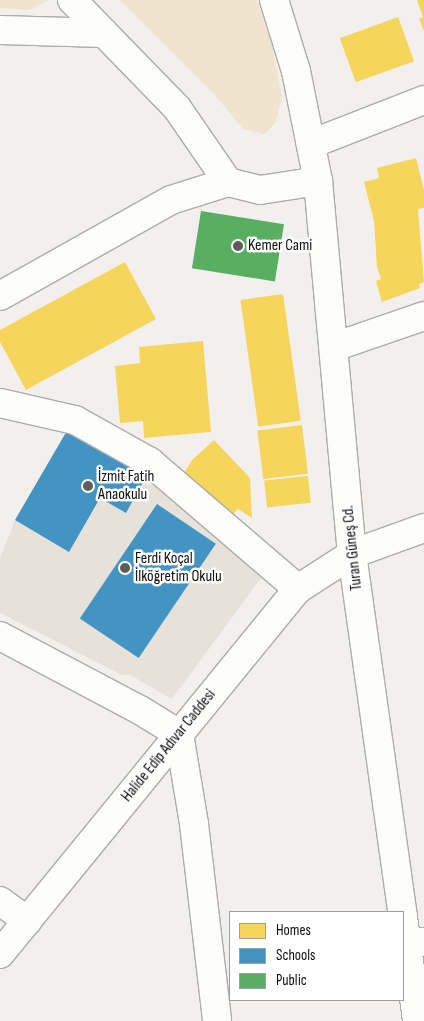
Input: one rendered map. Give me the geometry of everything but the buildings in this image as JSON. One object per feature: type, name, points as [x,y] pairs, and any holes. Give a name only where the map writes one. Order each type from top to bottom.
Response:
[{"type":"street","points":[[72,0],[177,108],[228,182]]},
{"type":"street","name":"Turan Güneş Cd.","points":[[274,0],[296,71],[318,181],[352,554],[402,911]]},
{"type":"street","points":[[0,30],[104,33]]},
{"type":"street","points":[[310,144],[424,100]]},
{"type":"street","points":[[0,296],[171,200],[228,182],[260,190],[318,181]]},
{"type":"street","points":[[334,347],[424,316]]},
{"type":"street","points":[[0,403],[75,420],[150,462],[298,589]]},
{"type":"street","name":"Halide Edip Adıvar Caddesi","points":[[0,954],[298,589],[352,554],[424,528]]},
{"type":"street","points":[[0,636],[140,710],[179,734],[194,824],[217,1021]]},
{"type":"street","points":[[0,901],[28,921]]},
{"type":"street","points":[[411,934],[417,1021]]},
{"type":"shaded area","points":[[0,0],[49,0],[29,10],[0,8]]},
{"type":"shaded area","points":[[120,0],[257,0],[273,49],[282,98],[275,124],[264,134],[243,129],[213,93]]},
{"type":"shaded area","name":"Ferdi Koçal İlköğretim Okulu","points":[[68,429],[156,479],[261,578],[172,699],[130,675],[122,675],[0,613],[0,558],[15,520]]},
{"type":"place","name":"Kemer Cami","points":[[238,246]]},
{"type":"place","name":"İzmit Fatih Anaokulu","points":[[88,486]]},
{"type":"place","name":"Ferdi Koçal İlköğretim Okulu","points":[[125,568]]}]
